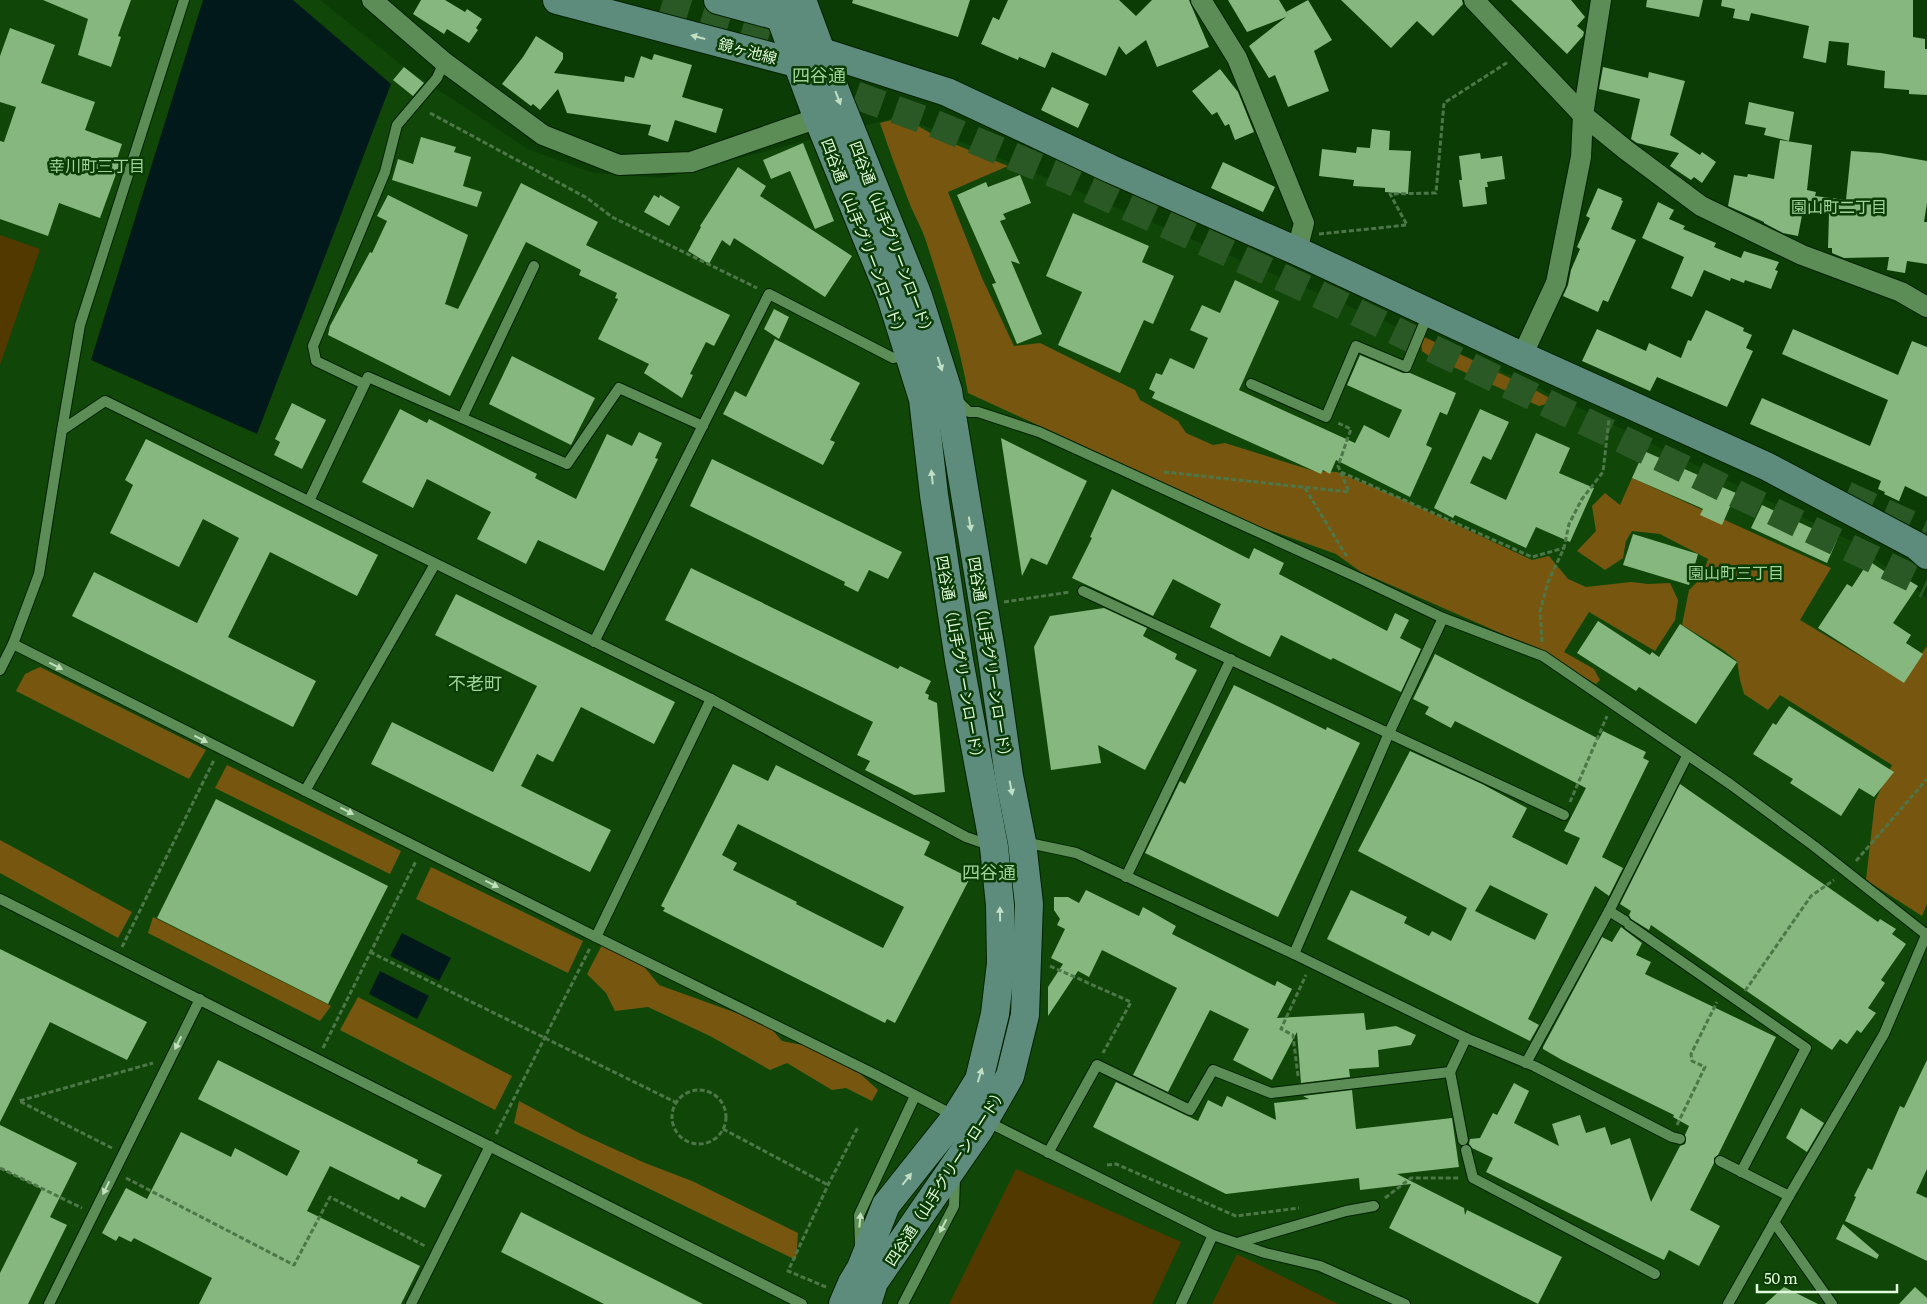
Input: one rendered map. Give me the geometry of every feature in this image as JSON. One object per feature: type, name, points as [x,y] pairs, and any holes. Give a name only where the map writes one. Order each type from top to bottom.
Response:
[{"type":"street","points":[[372,0],[444,62],[543,135],[619,165],[691,162],[818,118]]},
{"type":"street","name":"鏡ヶ池線","points":[[557,0],[796,63],[822,52]]},
{"type":"street","points":[[718,0],[777,9],[822,52],[947,92],[1111,169],[1299,244],[1429,313],[1766,466],[1924,547]]},
{"type":"street","name":"四谷通（山手グリーンロード）","points":[[802,0],[837,95],[918,296],[948,391],[1009,776],[1022,842],[1029,904],[1026,1016],[1010,1076],[971,1123],[956,1162],[874,1282],[852,1301]]},
{"type":"street","points":[[1200,0],[1237,58],[1304,223],[1299,244]]},
{"type":"street","points":[[1474,0],[1583,114],[1626,150],[1701,206],[1802,255],[1901,292],[1927,307]]},
{"type":"street","points":[[1522,356],[1556,282],[1582,157],[1583,114],[1601,0]]},
{"type":"street","name":"四谷通 （山手グリーンロード）","points":[[777,9],[796,63],[891,297],[923,399],[934,495],[959,660],[994,847],[1000,905],[1001,963],[995,1014],[978,1080],[971,1123],[886,1205],[862,1268],[852,1301]]},
{"type":"lane","points":[[0,670],[13,644],[39,574],[80,325],[184,0]]},
{"type":"lane","points":[[364,384],[316,361],[313,346],[385,172],[397,125],[437,78],[444,62]]},
{"type":"lane","points":[[462,418],[534,266]]},
{"type":"lane","points":[[594,642],[769,294],[893,358],[909,355]]},
{"type":"lane","points":[[1251,384],[1326,417],[1356,346],[1406,367],[1429,313]]},
{"type":"lane","points":[[309,500],[368,377],[567,464],[619,388],[703,426]]},
{"type":"lane","points":[[948,391],[969,412],[978,412],[1039,432],[1443,618],[1543,656],[1730,784],[1927,934],[1884,1034],[1728,1304]]},
{"type":"lane","points":[[62,430],[105,401],[711,699],[966,837],[994,847]]},
{"type":"lane","points":[[305,791],[435,564]]},
{"type":"lane","points":[[1083,591],[1564,815]]},
{"type":"lane","points":[[1294,954],[1389,732],[1443,618]]},
{"type":"lane","points":[[13,644],[596,937],[876,1075],[914,1096],[971,1123],[1048,1153],[1213,1235],[1265,1253],[1320,1266],[1405,1304]]},
{"type":"lane","points":[[1126,877],[1231,659]]},
{"type":"lane","points":[[596,937],[711,699]]},
{"type":"lane","points":[[1526,1063],[1609,910],[1687,756]]},
{"type":"lane","points":[[1022,842],[1076,853],[1294,954],[1466,1038],[1526,1063],[1676,1138]]},
{"type":"lane","points":[[0,899],[802,1304]]},
{"type":"lane","points":[[1609,910],[1806,1048],[1741,1172]]},
{"type":"lane","points":[[49,1304],[200,999]]},
{"type":"lane","points":[[1466,1038],[1450,1072],[1464,1145],[1473,1178],[1655,1274]]},
{"type":"lane","points":[[1048,1153],[1097,1064],[1190,1110],[1213,1070],[1271,1093],[1450,1072]]},
{"type":"lane","points":[[862,1268],[859,1216],[914,1096]]},
{"type":"lane","points":[[411,1304],[490,1146]]},
{"type":"lane","points":[[1720,1161],[1789,1196]]},
{"type":"lane","points":[[903,1304],[954,1206],[956,1162]]},
{"type":"lane","points":[[1237,1243],[1346,1211],[1374,1206]]},
{"type":"lane","points":[[1774,1222],[1832,1304]]},
{"type":"lane","points":[[1181,1304],[1213,1235]]},
{"type":"path","points":[[1299,244],[1406,225],[1390,194],[1436,193],[1444,103],[1524,52]]},
{"type":"path","points":[[430,113],[587,198],[612,217],[769,294]]},
{"type":"path","points":[[1543,656],[1540,611],[1548,582],[1564,548],[1569,524],[1582,499],[1603,472],[1609,416]]},
{"type":"path","points":[[1162,472],[1349,492],[1338,466],[1351,429],[1326,417]]},
{"type":"path","points":[[1340,471],[1532,557],[1564,548]]},
{"type":"path","points":[[1304,488],[1361,579]]},
{"type":"path","points":[[1000,602],[1083,591]]},
{"type":"path","points":[[1564,815],[1612,704]]},
{"type":"path","points":[[116,959],[220,748]]},
{"type":"path","points":[[1754,1012],[1745,991],[1811,896],[1846,872],[1927,779]]},
{"type":"path","points":[[318,1059],[422,849]]},
{"type":"path","points":[[490,1146],[596,937]]},
{"type":"path","points":[[370,952],[675,1102]]},
{"type":"path","points":[[1044,963],[1130,1002],[1097,1064]]},
{"type":"path","points":[[1299,1090],[1293,1035],[1281,1029],[1311,963]]},
{"type":"path","points":[[1676,1138],[1705,1067],[1692,1061],[1691,1054],[1714,1006],[1725,992]]},
{"type":"path","points":[[123,1154],[19,1101],[171,1058]]},
{"type":"path","points":[[706,1090],[714,1093],[724,1107],[726,1115],[723,1128],[714,1139],[706,1143],[696,1144],[687,1142],[679,1137],[671,1120],[675,1102],[688,1091],[706,1090]]},
{"type":"path","points":[[852,1301],[788,1271],[828,1185],[858,1127]]},
{"type":"path","points":[[723,1128],[828,1185]]},
{"type":"path","points":[[1092,1174],[1096,1167],[1116,1164],[1236,1216],[1301,1208]]},
{"type":"path","points":[[0,1168],[94,1214]]},
{"type":"path","points":[[114,1172],[294,1265],[330,1197],[437,1252]]},
{"type":"path","points":[[1374,1206],[1411,1178],[1473,1178]]},
{"type":"shaded area","points":[[0,0],[320,0],[408,70],[528,149],[593,173],[663,178],[901,116],[1518,378],[1853,542],[1927,598],[1927,1304],[0,1304]]},
{"type":"shaded area","points":[[903,117],[937,137],[1008,166],[948,192],[982,278],[1014,346],[1040,343],[1135,390],[1140,400],[1178,421],[1186,433],[1213,445],[1225,443],[1314,471],[1337,472],[1406,501],[1532,560],[1549,556],[1568,579],[1586,587],[1631,582],[1648,584],[1670,583],[1678,600],[1675,620],[1655,651],[1589,612],[1564,652],[1594,669],[1600,680],[1596,684],[1532,647],[1361,572],[1336,554],[1258,526],[968,393],[955,335],[926,241],[909,202],[880,123]]},
{"type":"shaded area","points":[[0,235],[40,249],[0,365]]},
{"type":"shaded area","points":[[1420,335],[1555,401],[1539,406],[1429,356],[1422,351]]},
{"type":"shaded area","points":[[1632,478],[1831,568],[1800,620],[1902,681],[1927,646],[1927,904],[1922,916],[1866,880],[1875,801],[1892,765],[1780,695],[1768,710],[1744,694],[1737,661],[1723,650],[1682,625],[1689,590],[1702,577],[1708,559],[1660,534],[1632,531],[1626,541],[1623,558],[1605,570],[1577,551],[1596,531],[1592,506],[1605,493],[1620,505]]},
{"type":"shaded area","points":[[40,667],[206,750],[189,779],[16,691],[25,674]]},
{"type":"shaded area","points":[[227,765],[401,851],[390,874],[215,788]]},
{"type":"shaded area","points":[[0,840],[132,912],[118,938],[0,873]]},
{"type":"shaded area","points":[[431,867],[583,941],[568,973],[416,899]]},
{"type":"shaded area","points":[[153,917],[331,1006],[320,1021],[148,933]]},
{"type":"shaded area","points":[[603,943],[642,964],[659,985],[767,1024],[782,1041],[812,1047],[856,1070],[878,1090],[872,1101],[846,1088],[832,1090],[787,1063],[770,1070],[710,1036],[648,1007],[615,1011],[606,993],[587,974]]},
{"type":"shaded area","points":[[358,997],[512,1076],[495,1110],[340,1030]]},
{"type":"shaded area","points":[[519,1101],[581,1134],[645,1163],[692,1181],[798,1233],[796,1260],[514,1123]]},
{"type":"shaded area","points":[[1016,1169],[1181,1242],[1152,1304],[949,1304]]},
{"type":"shaded area","points":[[1237,1254],[1338,1304],[1212,1304]]},
{"type":"water","points":[[203,0],[293,0],[391,84],[257,434],[91,360]]},
{"type":"water","points":[[402,933],[451,958],[439,981],[390,956]]},
{"type":"water","points":[[380,971],[429,996],[417,1019],[369,994]]},
{"type":"building","points":[[43,0],[131,0],[118,36],[121,37],[111,67],[78,55],[88,19]]},
{"type":"building","points":[[421,0],[445,0],[465,12],[467,9],[482,19],[476,28],[478,30],[469,43],[447,29],[444,34],[413,14]]},
{"type":"building","points":[[853,0],[970,0],[958,37],[852,3]]},
{"type":"building","points":[[1008,0],[1119,0],[1136,16],[1152,0],[1189,0],[1209,47],[1157,67],[1146,40],[1126,55],[1119,46],[1106,76],[1052,52],[1045,68],[1019,57],[1018,60],[981,44],[993,17],[999,20]]},
{"type":"building","points":[[1228,0],[1279,0],[1286,12],[1308,0],[1332,40],[1314,51],[1329,91],[1288,107],[1275,75],[1269,78],[1249,46],[1286,17],[1247,32]]},
{"type":"building","points":[[1341,0],[1462,0],[1463,4],[1433,36],[1417,21],[1391,48]]},
{"type":"building","points":[[1511,0],[1571,0],[1585,17],[1577,26],[1584,32],[1583,36],[1567,54]]},
{"type":"building","points":[[1647,0],[1703,0],[1699,17],[1646,7]]},
{"type":"building","points":[[1722,0],[1913,0],[1913,37],[1925,39],[1925,49],[1927,49],[1927,95],[1909,94],[1909,90],[1884,88],[1885,71],[1847,65],[1849,43],[1829,41],[1826,63],[1803,58],[1809,26],[1751,13],[1749,21],[1733,18],[1735,9],[1721,6]]},
{"type":"building","points":[[10,28],[55,45],[41,83],[95,102],[85,130],[122,144],[116,162],[120,163],[100,218],[59,203],[48,236],[0,219],[0,141],[4,142],[16,107],[0,102],[0,56]]},
{"type":"building","points":[[536,36],[563,53],[563,59],[554,73],[624,82],[625,76],[634,78],[641,56],[652,60],[654,54],[692,65],[682,97],[723,109],[716,133],[675,120],[668,142],[648,135],[651,125],[567,113],[558,89],[540,110],[533,104],[531,106],[502,84],[523,57]]},
{"type":"building","points":[[404,67],[424,83],[413,96],[393,80]]},
{"type":"building","points":[[1603,67],[1648,78],[1649,72],[1685,81],[1670,135],[1700,155],[1702,152],[1716,162],[1702,183],[1694,177],[1691,180],[1670,166],[1679,153],[1637,143],[1631,139],[1640,99],[1599,89]]},
{"type":"building","points":[[1220,69],[1238,92],[1254,132],[1235,140],[1229,124],[1225,126],[1217,112],[1212,115],[1192,91]]},
{"type":"building","points":[[1052,87],[1089,104],[1078,128],[1041,110]]},
{"type":"building","points":[[1749,102],[1794,112],[1789,141],[1764,135],[1766,128],[1745,124]]},
{"type":"building","points":[[1372,129],[1390,131],[1389,150],[1411,151],[1408,194],[1385,192],[1385,188],[1353,186],[1354,180],[1319,176],[1322,149],[1356,153],[1357,147],[1370,148]]},
{"type":"building","points":[[421,137],[456,147],[454,152],[471,157],[463,186],[482,192],[477,207],[392,180],[398,159],[413,164]]},
{"type":"building","points":[[1780,140],[1812,145],[1807,190],[1816,192],[1815,196],[1846,200],[1851,151],[1881,153],[1927,161],[1927,203],[1924,222],[1927,222],[1927,264],[1907,261],[1905,273],[1887,270],[1889,257],[1844,258],[1832,253],[1832,248],[1828,248],[1829,214],[1803,210],[1798,236],[1783,233],[1764,222],[1728,206],[1734,175],[1747,177],[1748,174],[1774,179]]},
{"type":"building","points":[[803,143],[834,221],[815,229],[790,171],[771,179],[763,160]]},
{"type":"building","points":[[1480,153],[1481,159],[1502,156],[1505,179],[1487,182],[1488,187],[1485,187],[1487,204],[1463,207],[1459,180],[1462,180],[1459,156]]},
{"type":"building","points":[[1223,162],[1275,187],[1263,212],[1211,188]]},
{"type":"building","points":[[738,167],[766,186],[760,196],[852,256],[825,297],[734,238],[730,246],[722,240],[709,264],[688,251],[700,226]]},
{"type":"building","points":[[1020,175],[1031,203],[1003,214],[1006,219],[1000,221],[1020,264],[1011,261],[1042,334],[1017,344],[992,284],[996,283],[957,195],[986,182],[988,187]]},
{"type":"building","points":[[521,183],[598,222],[586,245],[730,315],[714,346],[706,342],[690,374],[693,375],[682,398],[644,373],[649,364],[598,339],[618,299],[615,298],[617,293],[579,275],[581,270],[526,242],[450,396],[328,335],[330,326],[370,252],[372,253],[387,221],[377,216],[388,195],[468,235],[445,304],[458,309]]},
{"type":"building","points":[[1598,188],[1622,198],[1621,200],[1623,201],[1611,229],[1636,240],[1608,302],[1603,300],[1598,312],[1563,296],[1580,249],[1577,247],[1590,218],[1586,216]]},
{"type":"building","points":[[654,195],[659,198],[660,195],[680,207],[669,226],[644,212]]},
{"type":"building","points":[[1658,202],[1674,210],[1669,219],[1685,226],[1683,229],[1716,243],[1714,247],[1741,258],[1744,251],[1779,262],[1775,270],[1778,271],[1771,289],[1745,280],[1744,283],[1731,278],[1730,281],[1704,270],[1692,297],[1671,288],[1684,257],[1642,238]]},
{"type":"building","points":[[1073,213],[1149,246],[1142,262],[1174,276],[1153,324],[1144,320],[1120,373],[1058,345],[1082,292],[1046,276]]},
{"type":"building","points":[[1235,280],[1279,301],[1239,390],[1355,443],[1364,425],[1389,438],[1402,410],[1347,385],[1360,355],[1403,373],[1410,373],[1456,393],[1447,415],[1440,412],[1426,445],[1432,448],[1410,497],[1336,460],[1330,474],[1323,470],[1321,474],[1152,398],[1155,392],[1149,389],[1156,373],[1162,375],[1170,358],[1194,369],[1208,338],[1190,330],[1202,305],[1220,313]]},
{"type":"building","points":[[774,309],[789,317],[779,339],[764,329]]},
{"type":"building","points":[[1706,310],[1744,328],[1743,331],[1752,335],[1746,348],[1753,351],[1727,407],[1657,377],[1650,391],[1582,361],[1597,329],[1646,351],[1649,343],[1681,358],[1688,340],[1691,341]]},
{"type":"building","points":[[1793,329],[1898,375],[1912,341],[1927,347],[1927,497],[1905,486],[1899,501],[1878,489],[1881,481],[1750,424],[1762,398],[1870,446],[1888,400],[1782,354]]},
{"type":"building","points":[[775,339],[860,383],[830,440],[835,442],[823,465],[723,414],[735,391],[746,397]]},
{"type":"building","points":[[512,356],[595,398],[571,445],[489,404]]},
{"type":"building","points":[[292,403],[326,420],[302,469],[274,455],[280,442],[275,439]]},
{"type":"building","points":[[400,409],[427,423],[429,419],[537,474],[535,478],[576,499],[607,434],[632,446],[639,432],[662,443],[655,458],[658,459],[604,571],[538,540],[526,564],[477,539],[491,512],[427,479],[413,508],[362,482]]},
{"type":"building","points":[[1480,409],[1509,422],[1491,460],[1483,456],[1470,483],[1506,500],[1536,433],[1570,448],[1559,473],[1594,488],[1570,542],[1536,527],[1526,548],[1455,515],[1453,518],[1434,508]]},
{"type":"building","points":[[1001,438],[1087,481],[1047,565],[1031,558],[1022,576]]},
{"type":"building","points":[[146,439],[378,555],[357,596],[270,552],[228,637],[316,681],[293,727],[72,616],[94,572],[197,623],[239,538],[203,519],[179,567],[110,533],[133,485],[125,480]]},
{"type":"building","points":[[1644,451],[1698,475],[1693,486],[1718,497],[1722,487],[1736,493],[1722,525],[1700,515],[1703,509],[1632,478]]},
{"type":"building","points":[[712,459],[902,552],[888,579],[869,570],[858,592],[844,585],[845,582],[690,506]]},
{"type":"building","points":[[1112,489],[1249,559],[1254,548],[1284,563],[1279,574],[1387,631],[1395,613],[1409,620],[1400,638],[1421,649],[1401,692],[1333,658],[1331,660],[1281,635],[1270,657],[1239,642],[1210,627],[1221,604],[1173,579],[1153,616],[1072,578],[1092,538],[1090,537]]},
{"type":"building","points":[[1762,505],[1837,540],[1827,563],[1751,528]]},
{"type":"building","points":[[1633,534],[1698,554],[1689,585],[1623,565]]},
{"type":"building","points":[[1869,561],[1887,573],[1890,569],[1918,586],[1893,623],[1911,635],[1906,643],[1923,654],[1904,683],[1818,628],[1847,584],[1852,587]]},
{"type":"building","points":[[691,568],[898,669],[900,666],[931,681],[925,693],[929,695],[928,699],[937,703],[945,792],[914,795],[865,770],[870,761],[857,755],[873,722],[665,620]]},
{"type":"building","points":[[456,594],[675,702],[654,744],[581,707],[553,762],[537,754],[521,786],[611,830],[590,872],[371,764],[392,722],[493,772],[537,686],[435,635]]},
{"type":"building","points":[[1104,608],[1147,628],[1143,636],[1177,654],[1175,659],[1197,670],[1145,770],[1098,745],[1101,763],[1051,770],[1034,647],[1050,616]]},
{"type":"building","points":[[1598,621],[1650,655],[1652,652],[1659,657],[1680,624],[1737,662],[1696,724],[1639,687],[1636,691],[1577,653]]},
{"type":"building","points":[[1435,654],[1599,739],[1603,731],[1646,752],[1643,758],[1649,761],[1602,857],[1623,868],[1609,896],[1595,886],[1528,1019],[1539,1025],[1530,1041],[1327,939],[1351,890],[1407,917],[1404,923],[1429,936],[1432,931],[1451,941],[1467,908],[1358,851],[1410,751],[1482,784],[1527,808],[1512,837],[1567,865],[1580,838],[1564,831],[1586,788],[1455,721],[1451,728],[1425,714],[1429,707],[1413,699]],"holes":[[[1490,885],[1548,914],[1535,940],[1475,911]]]},
{"type":"building","points":[[1234,685],[1326,730],[1327,727],[1360,743],[1278,917],[1145,853],[1180,781],[1185,784]]},
{"type":"building","points":[[1789,706],[1894,772],[1874,797],[1859,788],[1841,816],[1790,783],[1793,779],[1753,754],[1773,723],[1776,725]]},
{"type":"building","points":[[733,764],[768,781],[776,765],[930,842],[924,855],[970,878],[895,1023],[887,1019],[885,1023],[663,911],[665,908],[661,906]],"holes":[[[738,824],[904,907],[883,948],[733,870],[737,863],[722,855]]]},
{"type":"building","points":[[1680,784],[1878,922],[1880,919],[1896,929],[1892,934],[1906,944],[1881,980],[1885,983],[1868,1008],[1876,1013],[1861,1033],[1857,1030],[1847,1044],[1840,1039],[1832,1050],[1651,925],[1649,930],[1631,919],[1629,915],[1631,911],[1620,904]]},
{"type":"building","points":[[216,799],[388,886],[328,1004],[157,918]]},
{"type":"building","points":[[1086,890],[1139,916],[1143,907],[1176,926],[1172,934],[1275,986],[1277,981],[1292,989],[1277,1018],[1364,1013],[1366,1030],[1396,1026],[1416,1035],[1411,1045],[1378,1050],[1379,1067],[1349,1069],[1350,1077],[1301,1083],[1297,1032],[1272,1080],[1233,1060],[1249,1029],[1210,1010],[1168,1092],[1133,1075],[1177,988],[1102,950],[1089,977],[1078,971],[1048,1016],[1048,987],[1063,964],[1051,958],[1065,929],[1057,925],[1060,919],[1054,910],[1054,897],[1068,897],[1079,903]]},
{"type":"building","points":[[1621,927],[1642,943],[1636,955],[1651,962],[1645,974],[1776,1037],[1718,1155],[1714,1158],[1714,1163],[1690,1210],[1720,1226],[1699,1266],[1669,1250],[1664,1260],[1486,1172],[1493,1158],[1472,1148],[1469,1144],[1470,1139],[1480,1138],[1493,1113],[1497,1115],[1514,1083],[1529,1091],[1514,1123],[1559,1146],[1552,1124],[1580,1115],[1586,1133],[1605,1127],[1611,1145],[1630,1138],[1651,1202],[1680,1146],[1685,1144],[1685,1135],[1689,1126],[1673,1117],[1674,1115],[1543,1049],[1602,937],[1612,942]]},
{"type":"building","points":[[0,949],[147,1022],[127,1060],[50,1022],[0,1122]]},
{"type":"building","points":[[218,1060],[418,1160],[417,1163],[442,1175],[425,1208],[401,1196],[399,1200],[330,1166],[307,1211],[420,1266],[401,1304],[199,1304],[212,1278],[134,1238],[131,1242],[119,1236],[116,1241],[102,1233],[126,1188],[147,1199],[181,1132],[231,1157],[235,1148],[287,1176],[300,1151],[198,1099]]},
{"type":"building","points":[[1927,1060],[1927,1169],[1916,1193],[1927,1198],[1927,1261],[1845,1221],[1856,1197],[1854,1196],[1868,1168],[1872,1170],[1900,1106],[1904,1108]]},
{"type":"building","points":[[1116,1082],[1198,1121],[1208,1100],[1222,1107],[1227,1096],[1276,1120],[1274,1103],[1309,1099],[1303,1096],[1352,1090],[1356,1129],[1452,1118],[1459,1167],[1397,1174],[1464,1208],[1465,1215],[1467,1210],[1562,1257],[1538,1304],[1389,1228],[1411,1184],[1360,1190],[1359,1178],[1226,1194],[1093,1127]]},
{"type":"building","points":[[1801,1108],[1824,1123],[1807,1152],[1786,1138]]},
{"type":"building","points":[[0,1125],[77,1163],[50,1217],[67,1225],[28,1304],[0,1304],[0,1273],[42,1189],[0,1168]]},
{"type":"building","points":[[521,1212],[703,1304],[604,1304],[501,1252]]},
{"type":"building","points":[[1843,1224],[1879,1255],[1877,1259],[1836,1239]]},
{"type":"building","points":[[1784,1287],[1818,1304],[1765,1304]]},
{"type":"building","points":[[1915,1287],[1927,1298],[1927,1304],[1899,1304]]},
{"type":"tunnel","points":[[663,0],[807,46]]},
{"type":"tunnel","points":[[816,81],[933,123],[1067,179],[1333,301],[1927,585]]},
{"type":"tunnel","points":[[1846,495],[1927,532]]},
{"type":"district","name":"四谷通","points":[[819,74]]},
{"type":"district","name":"幸川町三丁目","points":[[97,165]]},
{"type":"district","name":"園山町二丁目","points":[[1839,206]]},
{"type":"district","name":"園山町三丁目","points":[[1736,572]]},
{"type":"district","name":"不老町","points":[[475,682]]},
{"type":"district","name":"四谷通","points":[[989,871]]}]
